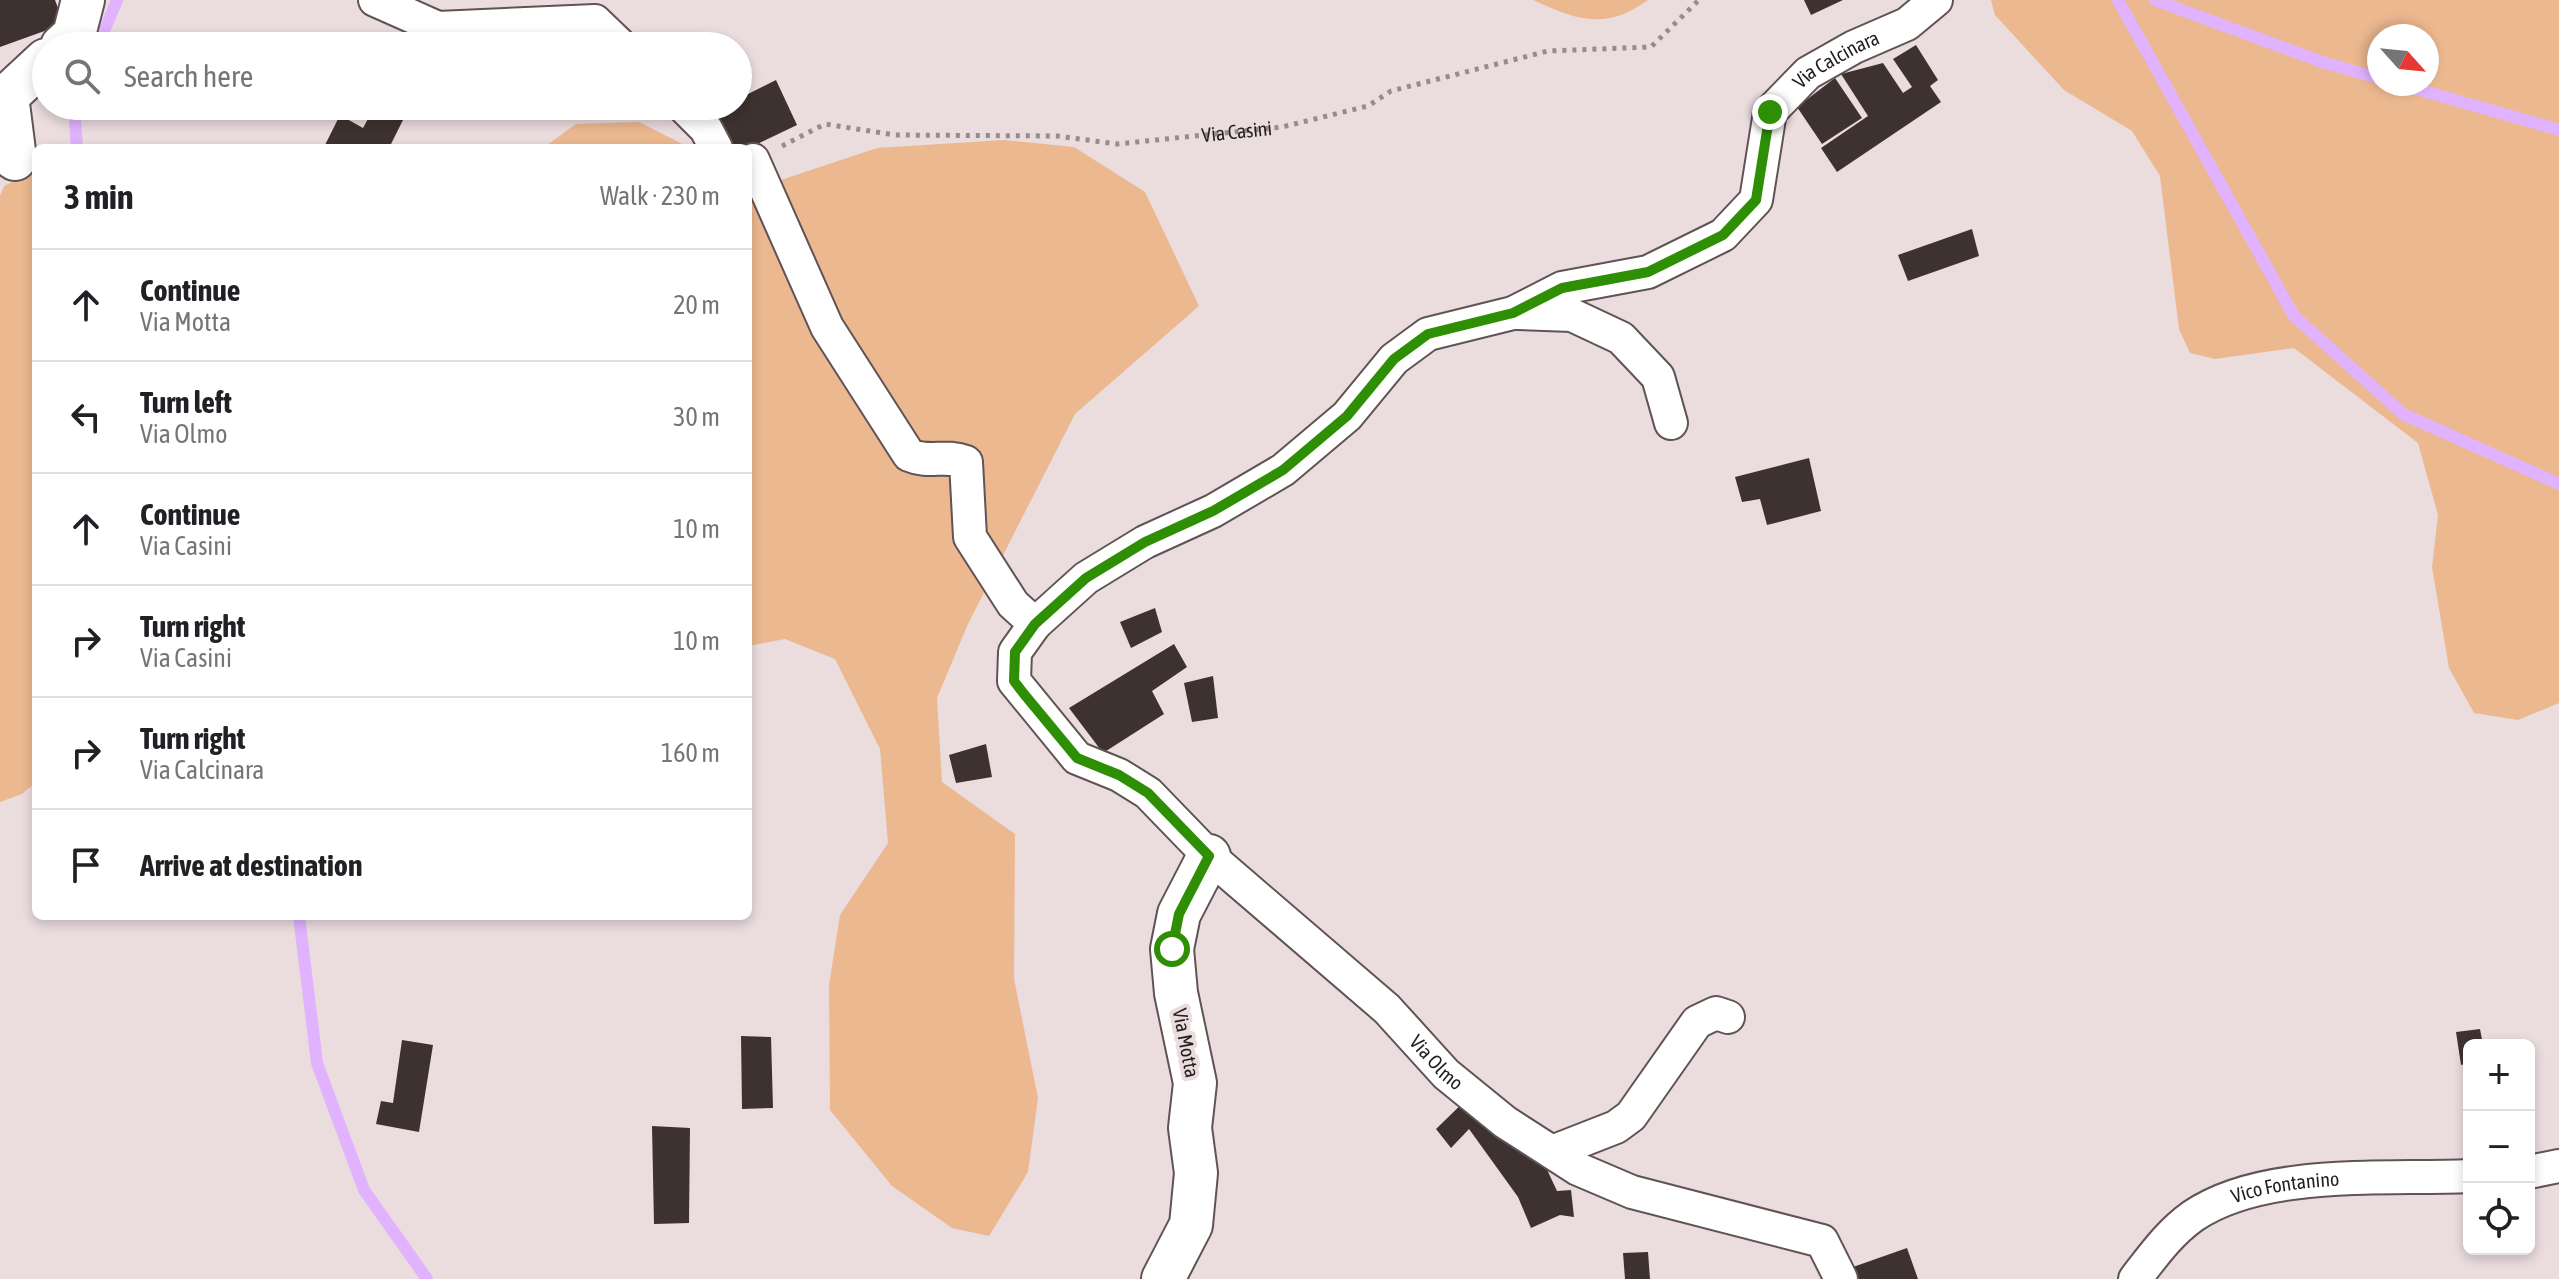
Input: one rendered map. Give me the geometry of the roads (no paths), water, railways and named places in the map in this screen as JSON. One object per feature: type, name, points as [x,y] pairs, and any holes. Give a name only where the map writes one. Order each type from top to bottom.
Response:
[{"type":"street","points":[[75,32],[83,0]]},
{"type":"street","points":[[375,0],[438,28],[595,21],[606,32]]},
{"type":"street","name":"Via Calcinara","points":[[1035,624],[1086,578],[1145,542],[1213,511],[1283,470],[1347,416],[1394,359],[1428,334],[1513,313],[1562,288],[1648,272],[1723,235],[1756,200],[1770,112],[1808,73],[1854,47],[1907,24],[1936,0]]},
{"type":"street","points":[[15,159],[7,96],[32,73]]},
{"type":"street","points":[[697,120],[714,144]]},
{"type":"street","points":[[752,165],[827,327],[909,455],[924,461],[948,456],[966,462],[970,537],[1013,604],[1035,624]]},
{"type":"street","points":[[1513,313],[1572,315],[1621,338],[1658,377],[1671,423]]},
{"type":"street","name":"Via Olmo","points":[[1035,624],[1015,652],[1014,681],[1077,758],[1119,775],[1148,793],[1209,856],[1387,1009],[1446,1074],[1505,1122],[1578,1169],[1632,1192],[1822,1241],[1841,1279]]},
{"type":"street","name":"Via Motta","points":[[1163,1279],[1191,1225],[1196,1173],[1190,1128],[1195,1083],[1176,993],[1172,949],[1179,914],[1209,856]]},
{"type":"street","points":[[1552,1152],[1624,1121],[1697,1022],[1716,1013],[1728,1017]]},
{"type":"street","points":[[2535,1171],[2559,1166]]},
{"type":"street","name":"Vico Fontanino","points":[[2135,1279],[2170,1235],[2194,1215],[2233,1195],[2307,1182],[2463,1176]]},
{"type":"waterway","points":[[104,32],[117,0]]},
{"type":"waterway","points":[[2118,0],[2294,316],[2403,414],[2559,484]]},
{"type":"waterway","points":[[2155,0],[2325,63],[2367,75]]},
{"type":"waterway","points":[[2439,96],[2559,130]]},
{"type":"waterway","points":[[75,120],[77,144]]},
{"type":"waterway","points":[[299,920],[317,1063],[364,1190],[427,1279]]}]
